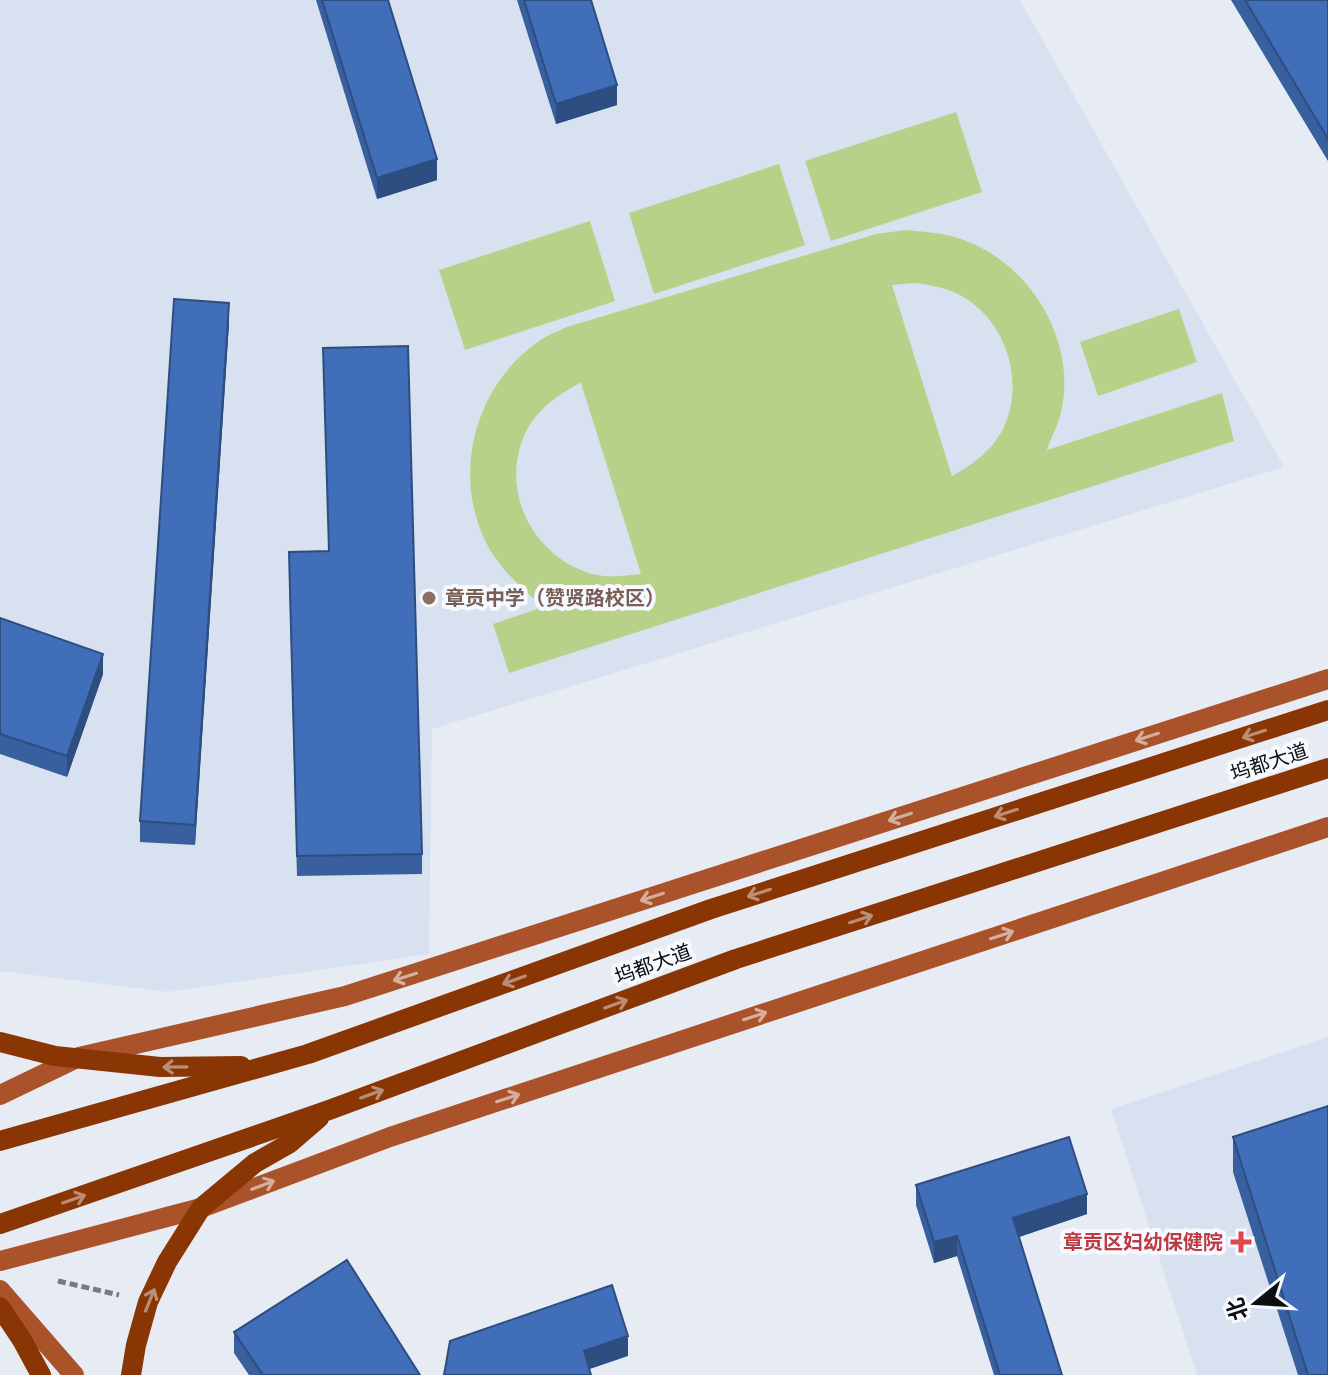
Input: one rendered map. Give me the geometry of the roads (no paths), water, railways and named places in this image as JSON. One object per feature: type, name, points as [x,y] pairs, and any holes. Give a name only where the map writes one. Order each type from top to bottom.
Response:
[{"type":"main road","name":"坞都大道","points":[[0,1141],[308,1054],[711,909],[1328,710]]},
{"type":"main road","name":"坞都大道","points":[[0,1224],[329,1110],[736,959],[1328,768]]},
{"type":"main road","points":[[0,1042],[55,1056],[160,1067],[244,1066],[308,1054]]},
{"type":"main road","points":[[131,1375],[148,1302],[167,1262],[201,1208],[255,1163],[290,1143],[329,1110]]},
{"type":"main road","points":[[0,1307],[41,1375]]},
{"type":"street","points":[[0,1095],[79,1057],[345,996],[1328,679]]},
{"type":"street","points":[[0,1261],[201,1208],[390,1137],[1328,827]]},
{"type":"street","points":[[0,1290],[74,1375]]},
{"type":"place","name":"章贡中学（赞贤路校区）","points":[[429,598]]},
{"type":"place","name":"章贡区妇幼保健院","points":[[1241,1242]]}]
